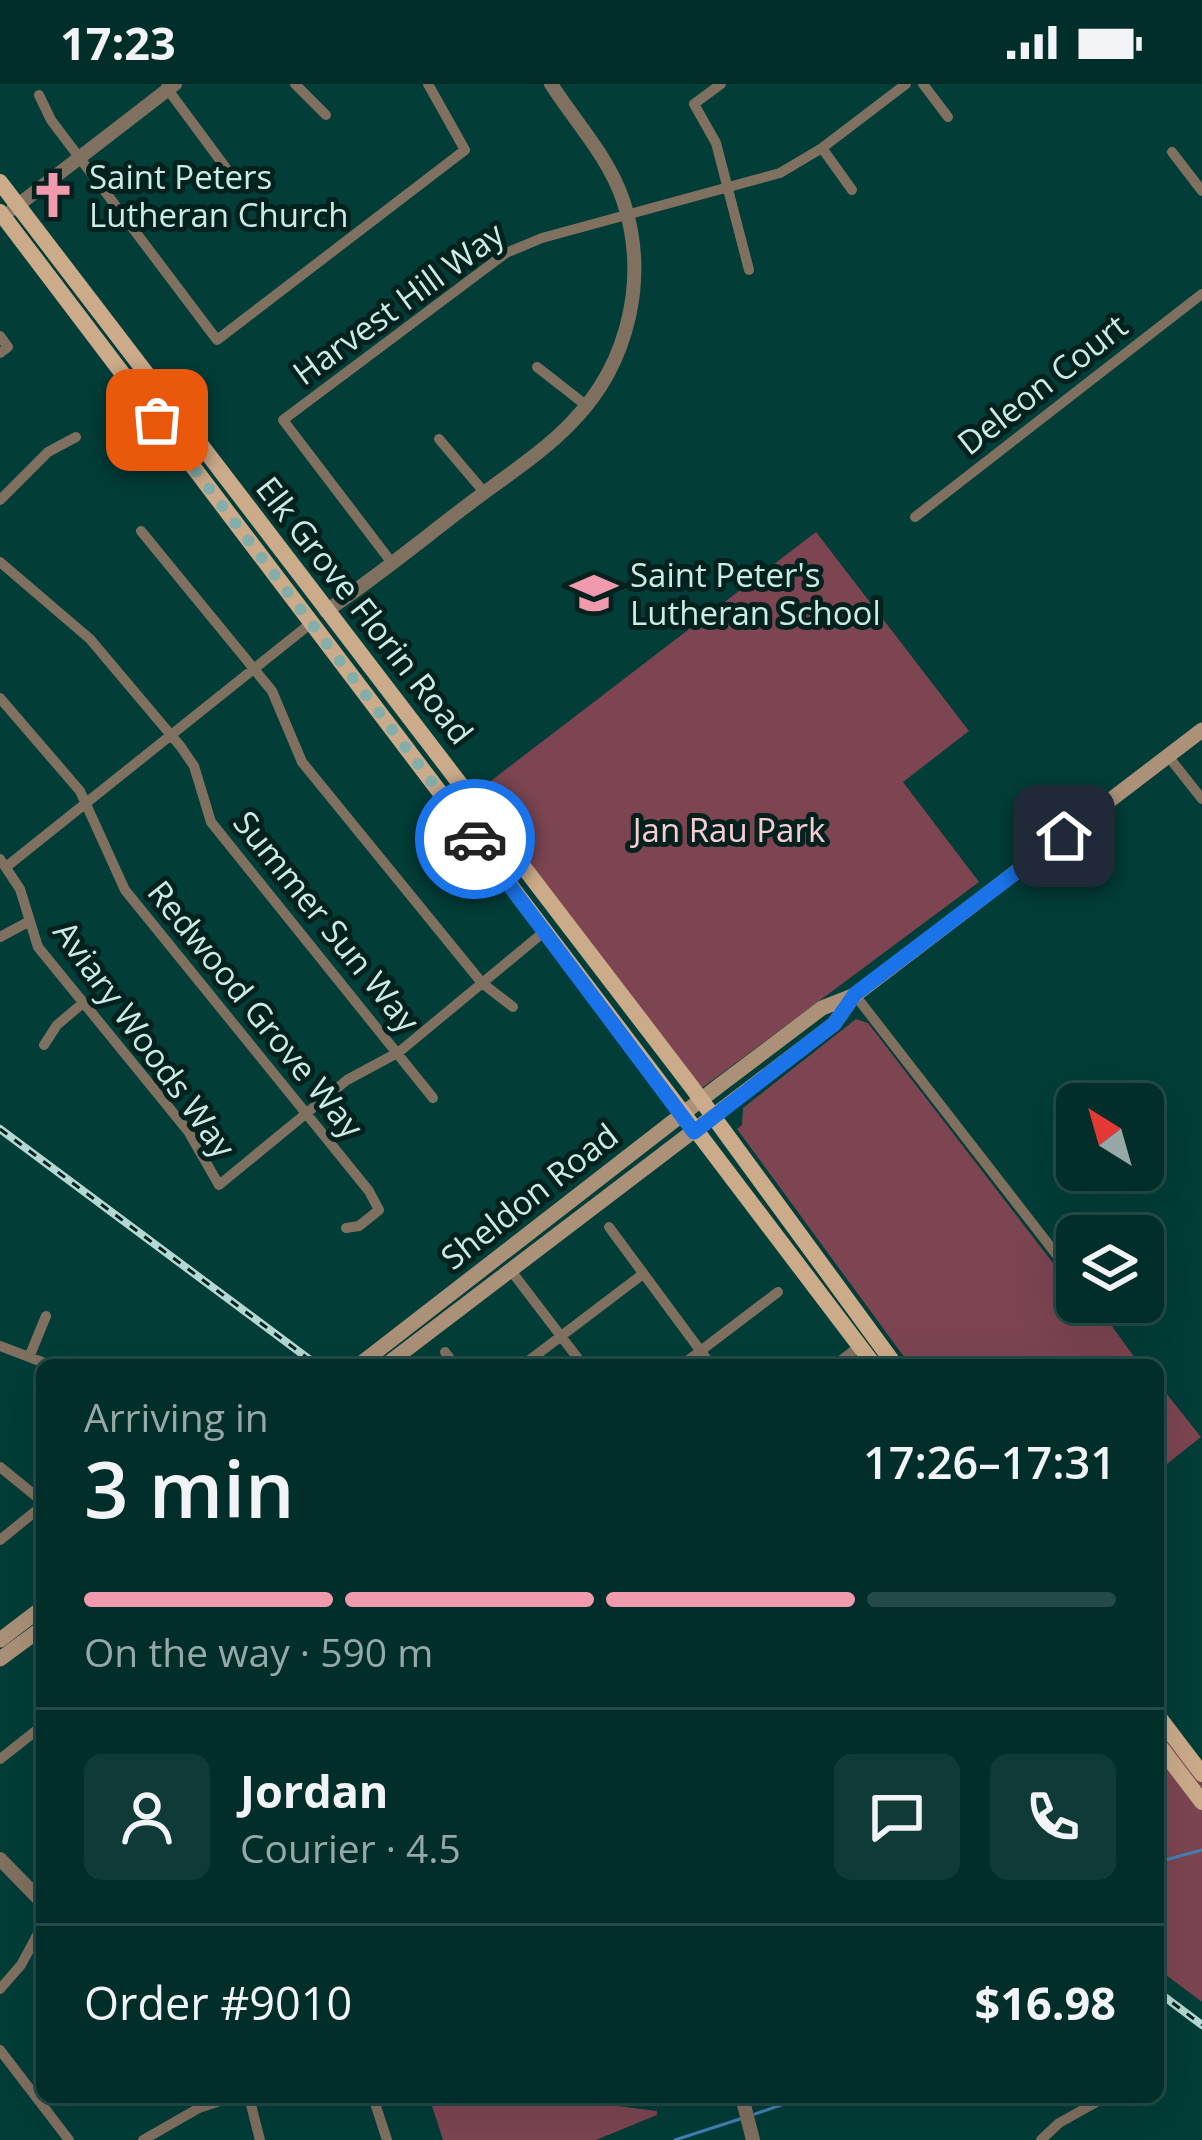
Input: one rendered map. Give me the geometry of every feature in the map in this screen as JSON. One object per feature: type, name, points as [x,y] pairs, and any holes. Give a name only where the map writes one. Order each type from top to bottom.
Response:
[{"type":"main road","name":"Elk Grove Florin Road","points":[[0,182],[5,213],[310,624],[860,1346]]},
{"type":"main road","name":"Elk Grove Florin Road","points":[[5,213],[349,638],[700,1101],[884,1359]]},
{"type":"main road","points":[[238,527],[260,536],[308,601],[316,610],[326,611]]},
{"type":"main road","points":[[310,624],[319,622],[335,636],[349,638]]},
{"type":"main road","name":"Sheldon Road","points":[[367,1359],[822,1009],[855,994],[1202,730]]},
{"type":"main road","name":"Sheldon Road","points":[[394,1359],[834,1024],[855,994]]},
{"type":"main road","points":[[483,1293],[501,1266],[535,1239],[539,1227]]},
{"type":"main road","points":[[860,1346],[871,1345],[883,1359]]},
{"type":"main road","points":[[0,1640],[36,1613]]},
{"type":"main road","points":[[0,1659],[36,1632]]},
{"type":"main road","points":[[1164,1724],[1202,1774]]},
{"type":"main road","points":[[1164,1752],[1202,1802]]},
{"type":"street","points":[[295,84],[326,115]]},
{"type":"street","points":[[39,95],[51,120],[218,340],[465,150],[428,84]]},
{"type":"street","points":[[326,611],[559,435],[608,374],[629,317],[634,277],[627,215],[603,158],[551,84]]},
{"type":"street","points":[[721,84],[694,104],[716,143],[749,270]]},
{"type":"street","name":"Harvest Hill Way","points":[[392,563],[283,420],[506,253],[542,238],[781,172],[822,148],[906,84]]},
{"type":"street","points":[[922,84],[947,117]]},
{"type":"street","points":[[5,213],[169,86],[237,183]]},
{"type":"street","points":[[822,148],[852,190]]},
{"type":"street","points":[[1172,152],[1202,191]]},
{"type":"street","name":"Deleon Court","points":[[915,517],[1202,294]]},
{"type":"street","points":[[0,336],[8,347],[0,353]]},
{"type":"street","points":[[537,367],[586,406]]},
{"type":"street","points":[[0,500],[48,452],[76,437]]},
{"type":"street","points":[[439,439],[484,492]]},
{"type":"street","points":[[141,531],[272,691],[302,762],[482,983],[513,1007]]},
{"type":"street","name":"Summer Sun Way","points":[[0,562],[90,639],[170,734],[194,766],[211,822],[433,1098]]},
{"type":"street","points":[[3,863],[310,624]]},
{"type":"street","name":"Redwood Grove Way","points":[[0,698],[80,791],[124,890],[307,1113],[379,1210],[359,1226],[346,1228]]},
{"type":"street","points":[[1168,756],[1202,799]]},
{"type":"street","name":"Aviary Woods Way","points":[[3,863],[20,889],[38,947],[188,1131],[219,1185],[307,1113]]},
{"type":"street","points":[[0,938],[28,922]]},
{"type":"street","points":[[307,1113],[347,1080],[399,1052],[545,931]]},
{"type":"street","points":[[855,994],[1056,1254]]},
{"type":"street","points":[[44,1045],[57,1024],[83,1003]]},
{"type":"street","points":[[609,1227],[706,1359]]},
{"type":"street","points":[[512,1272],[578,1359]]},
{"type":"street","points":[[532,1359],[644,1274]]},
{"type":"street","points":[[690,1359],[778,1292]]},
{"type":"street","points":[[30,1355],[46,1316]]},
{"type":"street","points":[[0,1346],[38,1359]]},
{"type":"street","points":[[843,1359],[860,1346]]},
{"type":"street","points":[[445,1352],[450,1359]]},
{"type":"street","points":[[0,1467],[36,1498]]},
{"type":"street","points":[[0,1540],[36,1508]]},
{"type":"street","points":[[0,1759],[36,1732]]},
{"type":"street","points":[[0,1859],[36,1896]]},
{"type":"street","points":[[0,1989],[21,1965],[36,1936]]},
{"type":"street","points":[[0,2050],[36,2097]]},
{"type":"street","points":[[41,2103],[69,2140]]},
{"type":"street","points":[[143,2140],[214,2103]]},
{"type":"street","points":[[251,2103],[260,2140]]},
{"type":"street","points":[[375,2103],[387,2140]]},
{"type":"street","points":[[743,2103],[753,2136]]},
{"type":"street","points":[[1041,2140],[1059,2123],[1095,2103]]},
{"type":"green space","name":"Jan Rau Park","points":[[816,532],[969,731],[903,782],[979,882],[702,1088],[475,793]]},
{"type":"green space","points":[[856,1019],[868,1023],[1056,1267],[1056,1323],[1110,1323],[1136,1359],[906,1359],[737,1129],[742,1125],[743,1108]]},
{"type":"green space","points":[[1164,1391],[1201,1437],[1164,1466]]},
{"type":"green space","points":[[1164,1718],[1202,1767],[1202,2002],[1164,1974]]},
{"type":"green space","points":[[431,2103],[618,2103],[657,2111],[657,2115],[596,2140],[443,2140]]},
{"type":"waterway","points":[[1164,1860],[1202,1850]]},
{"type":"waterway","points":[[755,2114],[787,2103]]},
{"type":"waterway","points":[[675,2140],[740,2119]]},
{"type":"railway","points":[[0,1129],[309,1359]]},
{"type":"railway","points":[[1164,1996],[1202,2025]]},
{"type":"way so far","points":[[157,420],[475,839]]},
{"type":"place","name":"Saint Peters Lutheran Church","points":[[53,195]]},
{"type":"place","name":"Saint Peter's Lutheran School","points":[[594,593]]},
{"type":"route","points":[[475,839],[694,1132],[834,1024],[855,994],[1064,836]]}]
